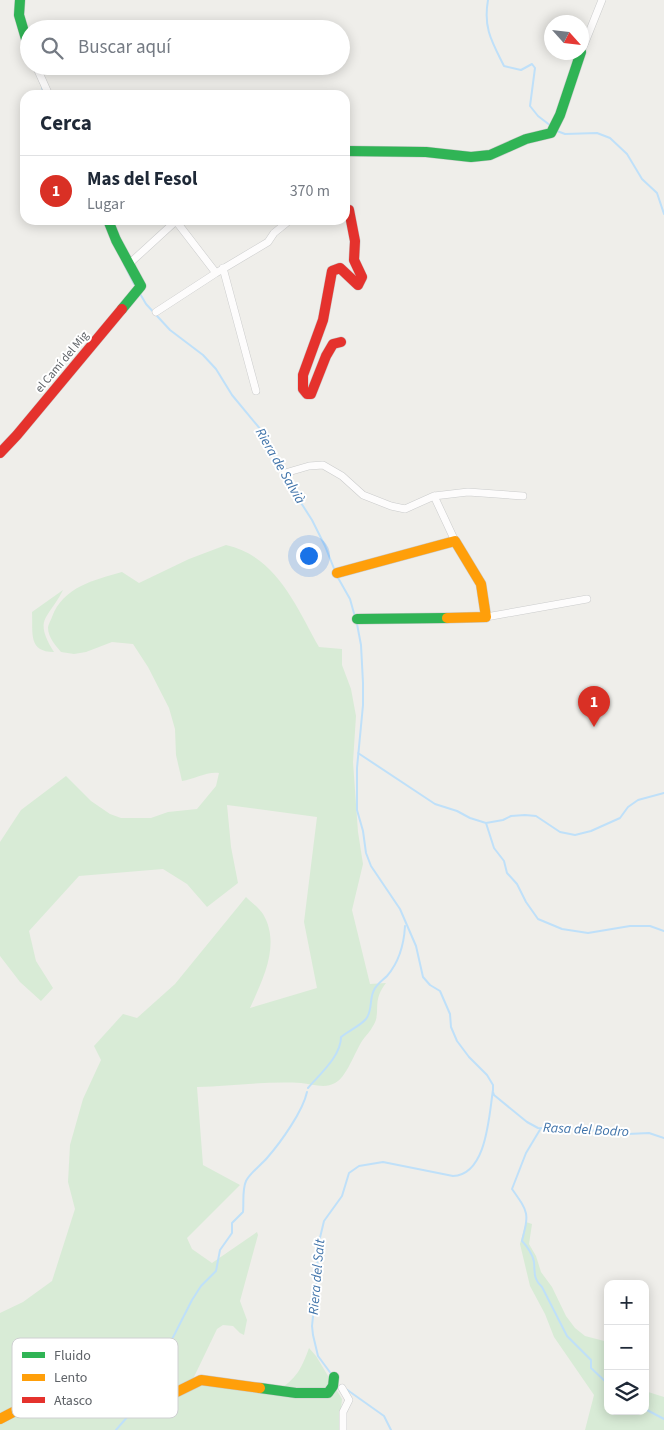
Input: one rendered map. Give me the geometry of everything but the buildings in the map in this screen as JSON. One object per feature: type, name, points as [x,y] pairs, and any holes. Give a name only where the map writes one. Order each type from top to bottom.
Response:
[{"type":"street","points":[[20,0],[20,20]]},
{"type":"street","points":[[589,32],[602,0]]},
{"type":"street","points":[[350,152],[426,152],[471,157],[490,155],[526,139],[551,132],[560,118],[578,60]]},
{"type":"street","points":[[40,75],[47,90]]},
{"type":"street","points":[[340,342],[333,344],[326,356],[311,394],[307,394],[303,389],[303,375],[323,320],[332,271],[340,268],[358,284],[362,277],[354,260],[355,241],[350,215]]},
{"type":"street","points":[[110,225],[116,240],[130,263],[172,225]]},
{"type":"street","points":[[181,225],[216,273]]},
{"type":"street","points":[[156,312],[268,242],[274,233],[283,225]]},
{"type":"street","name":"el Camí del Mig","points":[[0,453],[24,427],[141,286],[130,263]]},
{"type":"street","points":[[224,268],[256,391]]},
{"type":"street","points":[[285,473],[309,466],[323,465],[342,476],[363,495],[391,506],[405,509],[434,496],[468,492],[523,496]]},
{"type":"street","points":[[434,496],[455,540],[481,584],[486,618]]},
{"type":"street","points":[[337,573],[455,540]]},
{"type":"street","points":[[357,619],[486,618],[587,600]]},
{"type":"street","points":[[178,1391],[201,1380],[296,1393],[328,1393],[333,1386],[334,1377]]},
{"type":"street","points":[[342,1388],[349,1400],[343,1412],[342,1430]]},
{"type":"street","points":[[0,1419],[12,1413]]},
{"type":"green space","points":[[226,545],[243,551],[271,571],[293,600],[319,647],[342,649],[342,665],[351,689],[356,716],[353,762],[358,832],[363,864],[352,910],[370,984],[386,983],[379,996],[376,1021],[362,1041],[343,1076],[331,1085],[275,1083],[197,1087],[203,1165],[240,1185],[187,1238],[192,1249],[212,1263],[257,1232],[258,1235],[240,1301],[247,1320],[244,1335],[233,1326],[223,1325],[217,1329],[193,1379],[282,1388],[299,1371],[309,1348],[316,1356],[342,1399],[339,1430],[0,1430],[0,1313],[23,1302],[52,1281],[75,1209],[68,1182],[70,1145],[83,1099],[101,1060],[94,1046],[123,1014],[137,1018],[175,984],[246,897],[263,914],[268,925],[270,937],[270,949],[265,973],[250,1008],[317,988],[304,922],[317,817],[227,805],[231,847],[238,883],[207,907],[187,884],[163,869],[79,876],[29,931],[36,961],[53,988],[41,1001],[20,982],[0,956],[0,842],[21,810],[66,776],[91,801],[110,814],[121,818],[151,818],[168,812],[197,809],[216,786],[219,773],[206,774],[182,781],[176,755],[175,729],[169,708],[148,667],[133,644],[112,642],[86,652],[74,654],[61,652],[48,631],[57,607],[64,598],[81,586],[122,572],[139,583],[189,559]]},
{"type":"green space","points":[[63,590],[48,614],[44,625],[44,632],[54,652],[40,649],[34,640],[32,612]]},
{"type":"green space","points":[[526,1222],[532,1224],[529,1244],[536,1256],[541,1272],[552,1287],[566,1316],[575,1328],[585,1336],[604,1341],[604,1415],[649,1415],[649,1392],[664,1397],[664,1430],[585,1430],[594,1395],[554,1337],[545,1314],[530,1286],[520,1244]]},
{"type":"waterway","points":[[488,0],[487,19],[492,42],[504,66],[521,70],[532,64],[535,68],[530,106],[538,116],[551,126]]},
{"type":"waterway","points":[[557,131],[565,134],[597,133],[610,138],[627,154],[642,179],[657,193],[664,214]]},
{"type":"waterway","name":"Riera de Salvià","points":[[124,264],[134,284]]},
{"type":"waterway","name":"Riera de Salvià","points":[[139,292],[146,304],[170,330],[203,355],[216,369],[232,395],[261,430],[287,481],[312,520],[335,571]]},
{"type":"waterway","name":"Riera de Salvià","points":[[337,576],[350,599],[355,617]]},
{"type":"waterway","name":"Riera del Salt","points":[[332,1375],[318,1356],[312,1326],[318,1246],[324,1221],[342,1196],[349,1173],[359,1166],[383,1162],[453,1176],[464,1173],[473,1166],[480,1155],[488,1128],[493,1090],[493,1085],[487,1075],[469,1057],[457,1041],[451,1027],[450,1014],[440,991],[430,985],[423,977],[416,946],[400,909],[371,866],[366,853],[363,831],[357,810],[357,768],[363,705],[361,645],[357,624]]},
{"type":"waterway","points":[[358,753],[435,804],[457,811],[470,818],[486,823],[503,820],[511,816],[536,816],[560,832],[575,835],[591,831],[620,818],[628,807],[638,800],[664,793]]},
{"type":"waterway","points":[[486,823],[494,848],[504,861],[507,873],[517,884],[526,902],[538,919],[562,929],[588,933],[630,926],[650,926],[664,931]]},
{"type":"waterway","points":[[308,1088],[334,1058],[338,1051],[341,1037],[361,1024],[368,1016],[374,990],[387,976],[398,958],[404,939],[405,926]]},
{"type":"waterway","points":[[173,1338],[201,1286],[216,1271],[220,1250],[232,1233],[232,1223],[243,1212],[246,1181],[285,1135],[301,1108],[307,1092]]},
{"type":"waterway","name":"Rasa del Bodro","points":[[493,1092],[494,1095],[527,1122],[538,1128],[628,1134],[649,1133],[664,1138]]},
{"type":"waterway","points":[[541,1128],[526,1153],[512,1189],[522,1203],[526,1214],[522,1241],[532,1256],[537,1281],[542,1287],[567,1336],[591,1360],[591,1368],[604,1380]]},
{"type":"waterway","name":"Riera del Salt","points":[[346,1389],[384,1416],[391,1430]]},
{"type":"waterway","points":[[649,1411],[664,1419]]},
{"type":"waterway","points":[[116,1430],[126,1418]]},
{"type":"traffic: fast","points":[[20,0],[20,20]]},
{"type":"traffic: fast","points":[[350,151],[426,152],[471,157],[490,155],[526,139],[551,133],[560,115],[578,60]]},
{"type":"traffic: fast","points":[[110,225],[141,286],[122,309]]},
{"type":"traffic: fast","points":[[357,619],[447,618]]},
{"type":"traffic: fast","points":[[260,1388],[296,1393],[328,1393],[333,1386],[334,1377]]},
{"type":"traffic: slow","points":[[337,573],[455,541],[481,584],[486,617],[447,618]]},
{"type":"traffic: slow","points":[[178,1391],[201,1380],[260,1388]]},
{"type":"traffic: slow","points":[[0,1419],[12,1413]]},
{"type":"traffic: jam","points":[[341,342],[333,344],[326,356],[311,394],[307,394],[303,389],[303,375],[323,320],[332,271],[340,268],[358,285],[362,277],[354,260],[355,241],[350,215]]},
{"type":"traffic: jam","points":[[0,453],[122,309]]},
{"type":"place","name":"Mas del Fesol","points":[[594,727]]}]
